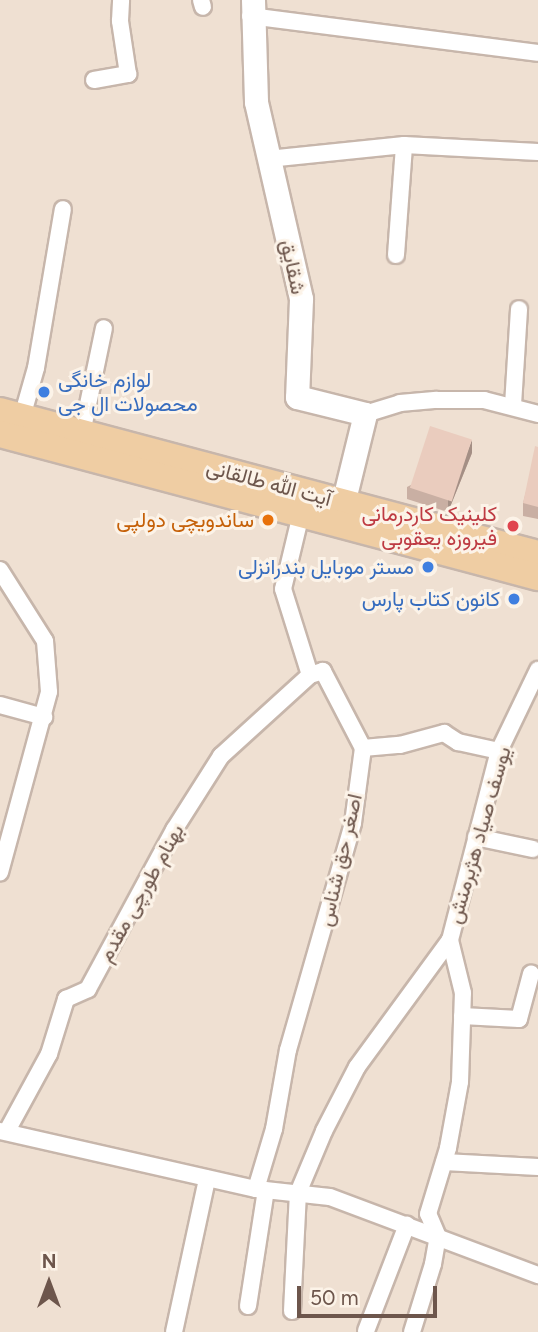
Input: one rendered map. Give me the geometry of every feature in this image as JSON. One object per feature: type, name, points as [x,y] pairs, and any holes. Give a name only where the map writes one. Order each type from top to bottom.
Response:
[{"type":"main road","name":"آیت الله طالقانی","points":[[11,414],[82,433],[304,504]]},
{"type":"main road","name":"آیت الله طالقانی","points":[[0,435],[340,513],[538,554]]},
{"type":"main road","name":"آیت الله طالقانی","points":[[340,513],[538,578]]},
{"type":"street","points":[[94,80],[128,74],[120,21],[121,0]]},
{"type":"street","points":[[251,8],[538,53]]},
{"type":"street","name":"شقایق","points":[[251,8],[256,102],[302,299],[298,397],[365,414]]},
{"type":"street","points":[[268,159],[404,145],[473,145],[538,152]]},
{"type":"street","points":[[396,255],[404,145]]},
{"type":"street","points":[[11,414],[36,368],[63,209]]},
{"type":"street","points":[[513,405],[519,309]]},
{"type":"street","points":[[82,433],[104,328]]},
{"type":"street","points":[[340,513],[365,414],[400,403],[437,400],[513,405],[538,414]]},
{"type":"street","points":[[304,504],[283,589],[310,675],[323,671],[363,748],[400,745],[444,733],[458,742],[499,751]]},
{"type":"street","points":[[0,570],[45,640],[49,692],[0,872]]},
{"type":"street","name":"یوسف صیاد هژبرمنش","points":[[412,1332],[438,1237],[428,1214],[443,1163],[460,1082],[463,993],[450,940],[499,751],[538,670]]},
{"type":"street","name":"بهنام طورچی مقدم","points":[[4,1131],[49,1054],[66,999],[88,989],[174,830],[221,756],[310,675]]},
{"type":"street","points":[[0,705],[44,717]]},
{"type":"street","name":"اصغر حق شناس","points":[[248,1306],[261,1189],[288,1049],[353,823],[363,748]]},
{"type":"street","points":[[476,837],[533,849]]},
{"type":"street","points":[[292,1311],[299,1193],[357,1067],[450,940]]},
{"type":"street","points":[[462,1016],[519,1019],[531,974]]},
{"type":"street","points":[[4,1131],[207,1179],[330,1197],[538,1275]]},
{"type":"street","points":[[443,1163],[538,1167]]},
{"type":"street","points":[[174,1332],[207,1179]]},
{"type":"street","points":[[366,1331],[407,1225]]},
{"type":"shaded area","points":[[0,0],[538,0],[538,1332],[0,1332]]},
{"type":"building","points":[[430,426],[472,440],[452,501],[410,488]]},
{"type":"building","points":[[535,446],[538,447],[538,507],[523,503]]},
{"type":"place","name":"لوازم خانگی محصولات ال جی","points":[[44,392]]},
{"type":"place","name":"ساندویچی دولپی","points":[[268,520]]},
{"type":"place","name":"کلینیک کاردرمانی فیروزه یعقوبی","points":[[513,526]]},
{"type":"place","name":"مستر موبایل بندرانزلی","points":[[428,567]]},
{"type":"place","name":"کانون کتاب پارس","points":[[514,599]]}]
